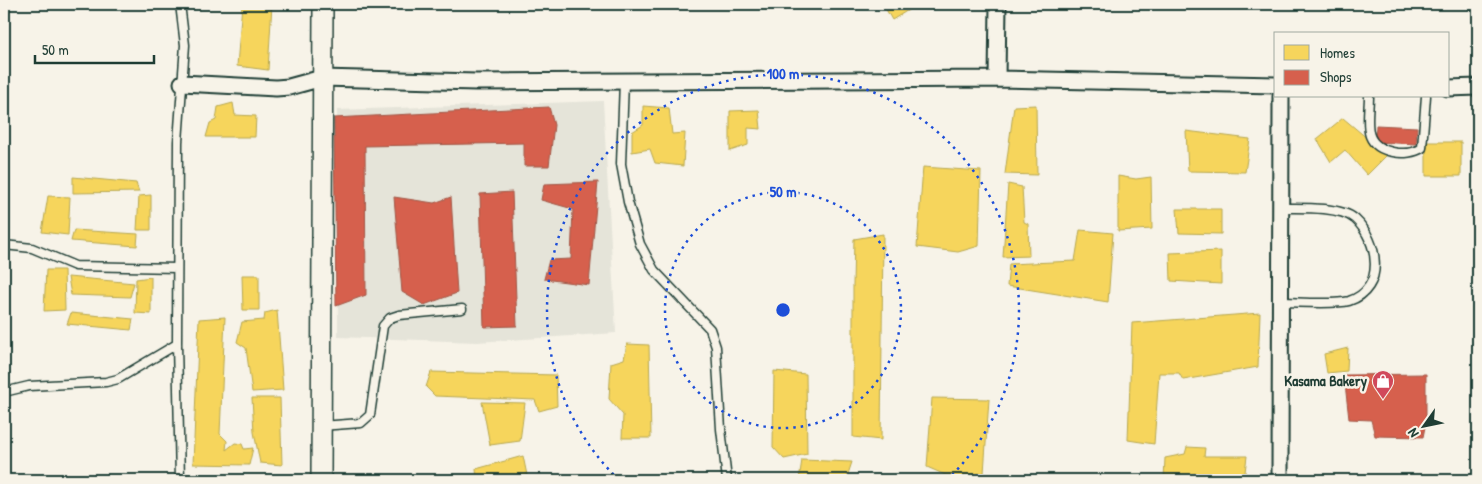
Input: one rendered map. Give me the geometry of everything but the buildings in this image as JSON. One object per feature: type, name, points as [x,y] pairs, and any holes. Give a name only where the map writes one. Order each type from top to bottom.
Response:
[{"type":"street","points":[[320,480],[323,4]]},
{"type":"street","points":[[997,79],[998,4]]},
{"type":"street","points":[[182,83],[290,87],[322,78],[476,82],[997,79],[1274,85]]},
{"type":"street","points":[[1450,88],[1478,87]]},
{"type":"street","points":[[1280,480],[1281,98]]},
{"type":"lane","points":[[180,4],[184,45],[178,142],[177,344],[180,480]]},
{"type":"lane","points":[[624,81],[621,164],[628,202],[640,244],[654,270],[710,329],[716,347],[720,429],[727,480]]},
{"type":"lane","points":[[1369,98],[1369,133],[1376,144],[1396,153],[1415,152],[1422,148],[1426,98]]},
{"type":"lane","points":[[1280,208],[1325,209],[1354,219],[1373,246],[1376,274],[1363,294],[1348,301],[1280,302]]},
{"type":"lane","points":[[4,244],[32,248],[75,266],[177,268]]},
{"type":"lane","points":[[321,426],[361,423],[370,415],[383,326],[390,318],[399,315],[462,309]]},
{"type":"lane","points":[[4,392],[29,386],[106,382],[118,379],[177,344]]},
{"type":"shaded area","points":[[603,101],[616,333],[477,342],[338,337],[337,110]]},
{"type":"place","name":"Kasama Bakery","points":[[1383,400]]}]
